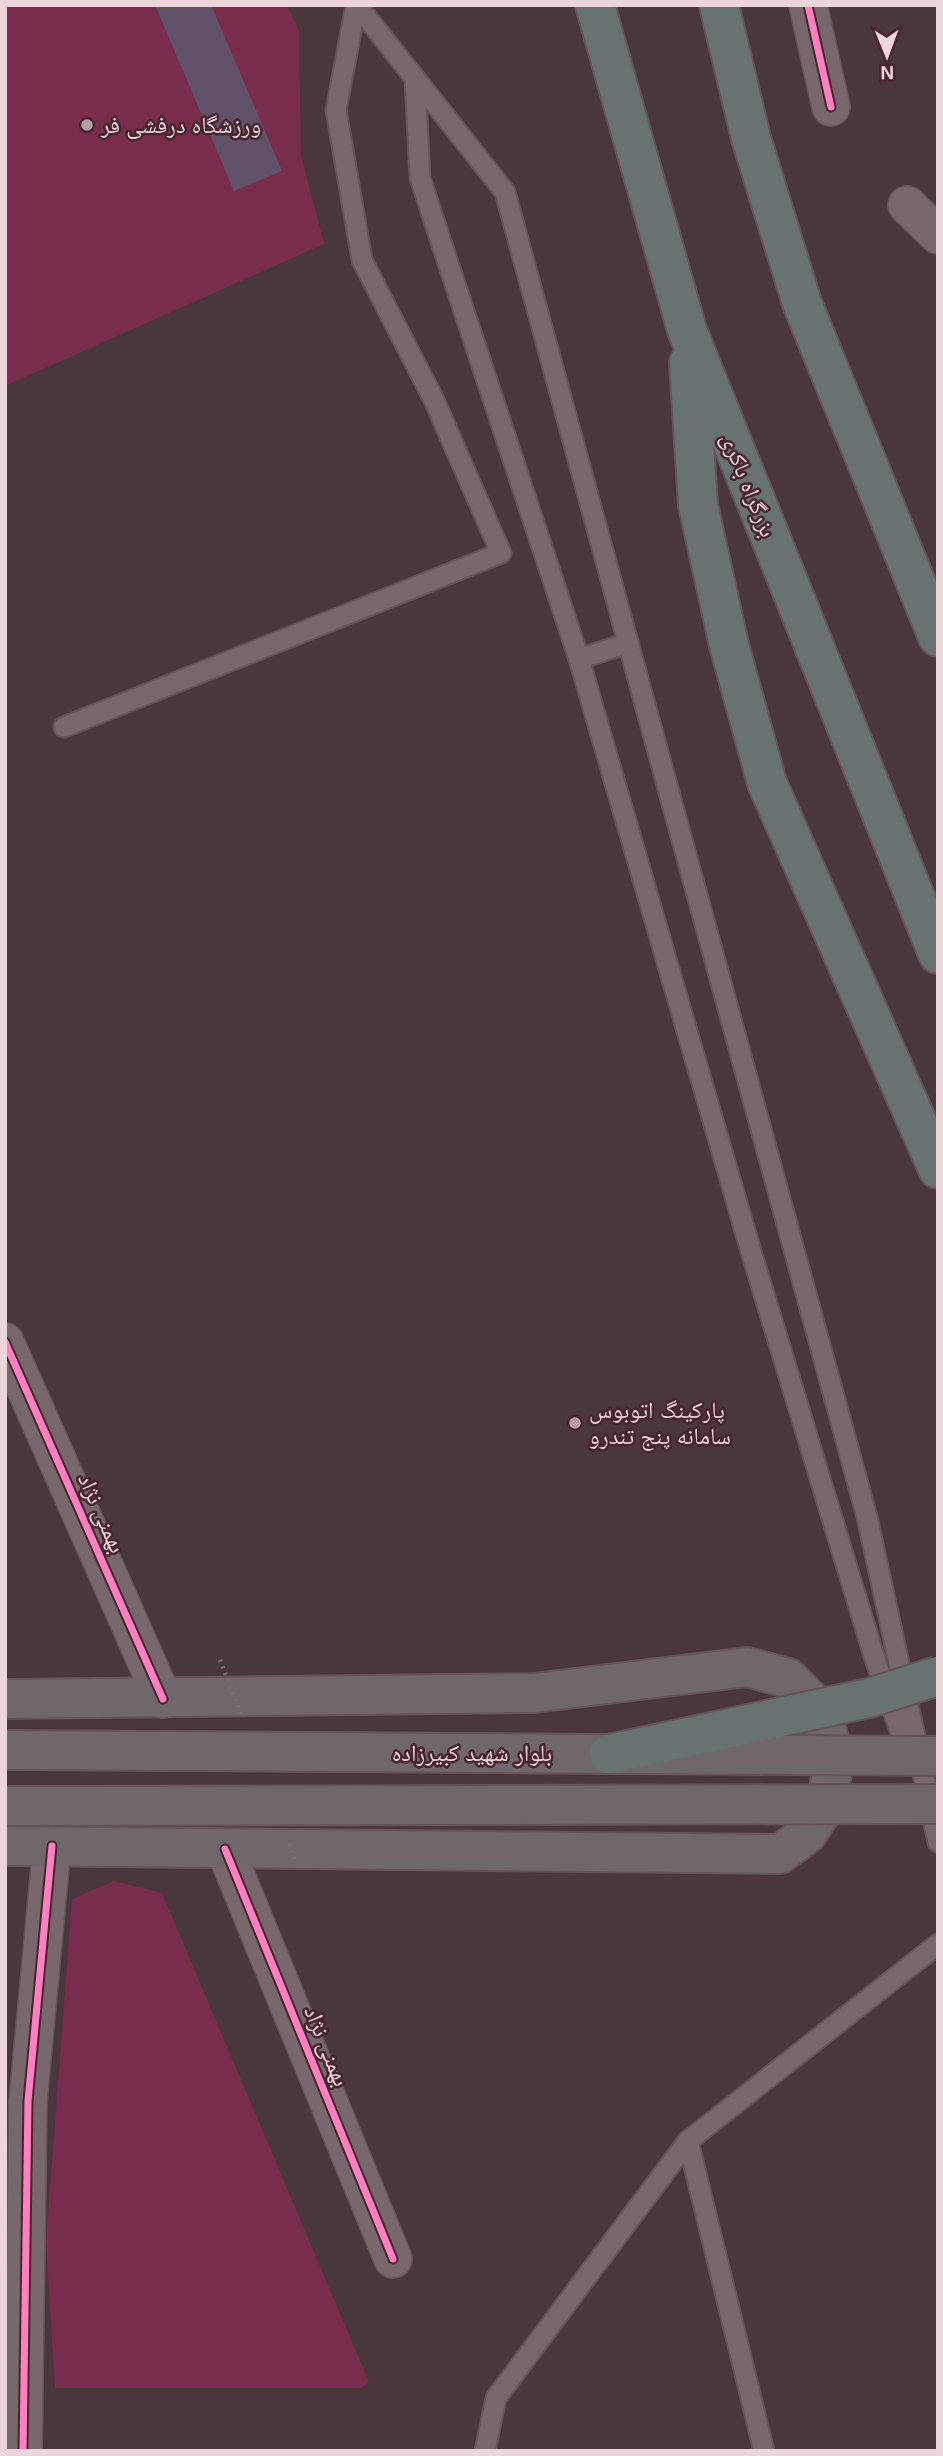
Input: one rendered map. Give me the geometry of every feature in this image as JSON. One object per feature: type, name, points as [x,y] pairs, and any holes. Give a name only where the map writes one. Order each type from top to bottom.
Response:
[{"type":"highway","name":"بزرگراه باکری","points":[[595,5],[687,330],[938,954]]},
{"type":"highway","points":[[719,5],[751,138],[802,303],[938,636]]},
{"type":"highway","points":[[687,330],[698,505],[729,645],[767,783],[938,1169]]},
{"type":"highway","points":[[609,1754],[869,1698],[938,1676]]},
{"type":"main road","points":[[5,1699],[534,1693],[747,1667],[788,1678],[813,1703],[828,1735],[833,1769],[825,1804],[807,1834],[780,1854],[5,1846]]},
{"type":"main road","name":"بلوار شهید کبیرزاده","points":[[5,1750],[938,1756]]},
{"type":"main road","points":[[5,1806],[937,1826]]},
{"type":"street","points":[[808,5],[831,107]]},
{"type":"street","points":[[907,205],[938,234]]},
{"type":"street","name":"بهمنی نژاد","points":[[5,1342],[163,1699]]},
{"type":"street","points":[[17,2443],[17,2101],[52,1846]]},
{"type":"street","name":"بهمنی نژاد","points":[[225,1849],[393,2259]]},
{"type":"lane","points":[[356,5],[505,192],[867,1517],[937,1826]]},
{"type":"lane","points":[[64,727],[501,553],[434,400],[362,260],[336,110],[356,5]]},
{"type":"lane","points":[[415,79],[420,178],[579,659],[873,1653],[937,1826]]},
{"type":"lane","points":[[579,659],[628,643]]},
{"type":"lane","points":[[485,2451],[496,2398],[688,2141],[938,1944]]},
{"type":"lane","points":[[688,2141],[764,2451]]},
{"type":"shaded area","points":[[5,5],[287,5],[299,31],[301,155],[324,244],[5,386]]},
{"type":"shaded area","points":[[114,1881],[162,1893],[369,2382],[361,2388],[55,2388],[46,2242],[72,1899]]},
{"type":"building","points":[[155,5],[211,5],[282,171],[234,191]]},
{"type":"cycle path","points":[[808,5],[831,107]]},
{"type":"cycle path","points":[[5,1342],[163,1699]]},
{"type":"cycle path","points":[[23,2451],[28,2101],[52,1846]]},
{"type":"cycle path","points":[[225,1849],[393,2259]]},
{"type":"place","name":"ورزشگاه درفشی فر","points":[[87,125]]},
{"type":"place","name":"پارکینگ اتوبوس سامانه پنج تندرو","points":[[575,1423]]}]
